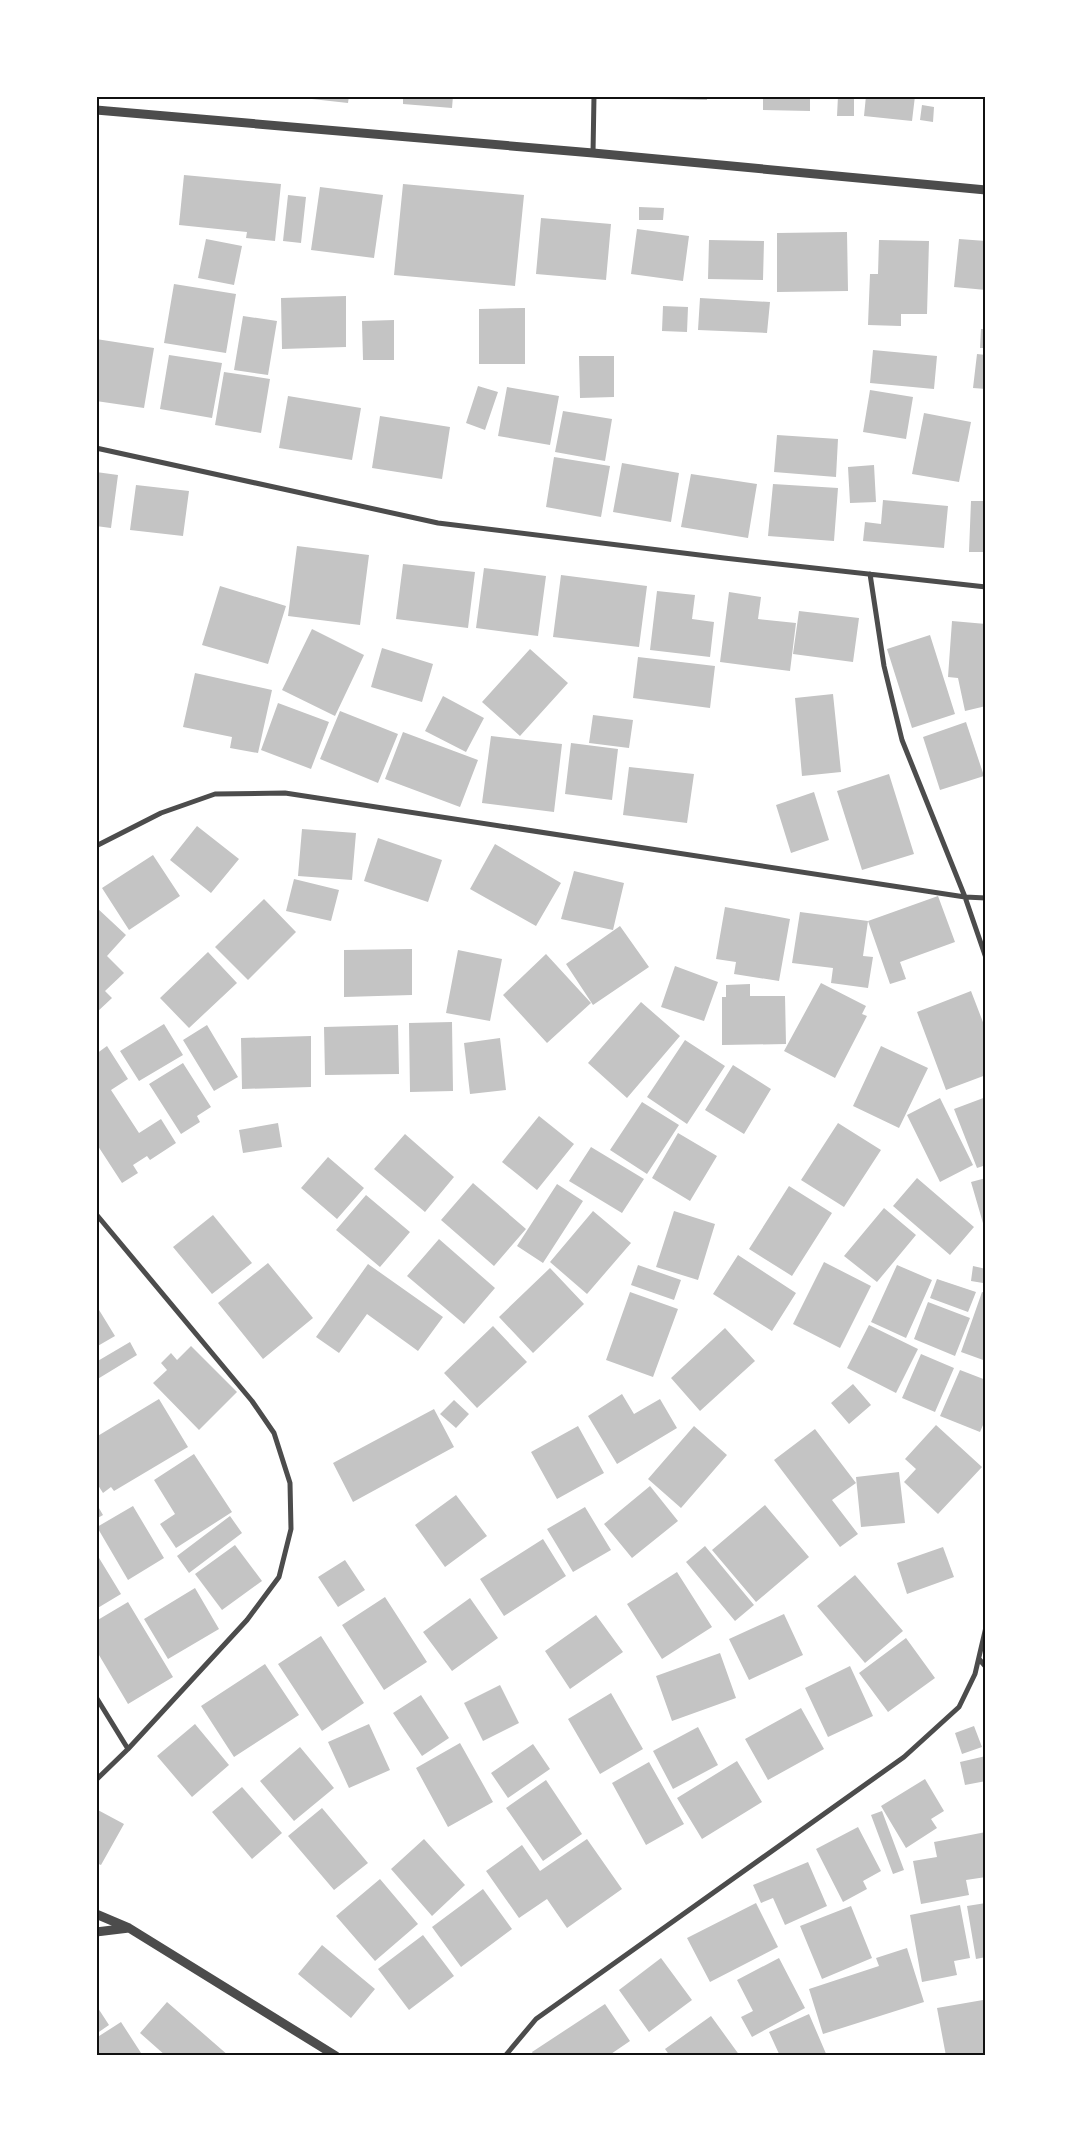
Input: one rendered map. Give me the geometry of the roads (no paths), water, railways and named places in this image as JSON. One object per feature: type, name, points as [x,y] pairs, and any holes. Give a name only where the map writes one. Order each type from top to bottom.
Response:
[{"type":"street","points":[[593,152],[594,96]]},
{"type":"street","points":[[96,110],[593,152],[986,190]]},
{"type":"street","points":[[96,448],[438,524],[986,587]]},
{"type":"street","points":[[870,574],[884,666],[902,740],[965,897],[986,958]]},
{"type":"street","points":[[96,846],[161,812],[215,794],[285,793],[965,897],[986,898]]},
{"type":"street","points":[[96,1214],[252,1401],[274,1433],[290,1483],[291,1529],[279,1577],[247,1620],[128,1749],[96,1780]]},
{"type":"street","points":[[505,2056],[536,2019],[904,1757],[959,1707],[975,1674],[986,1627]]},
{"type":"street","points":[[978,1659],[986,1668]]},
{"type":"street","points":[[96,1697],[128,1749]]},
{"type":"street","points":[[96,1914],[129,1928],[336,2056]]},
{"type":"street","points":[[96,1932],[129,1928]]}]
